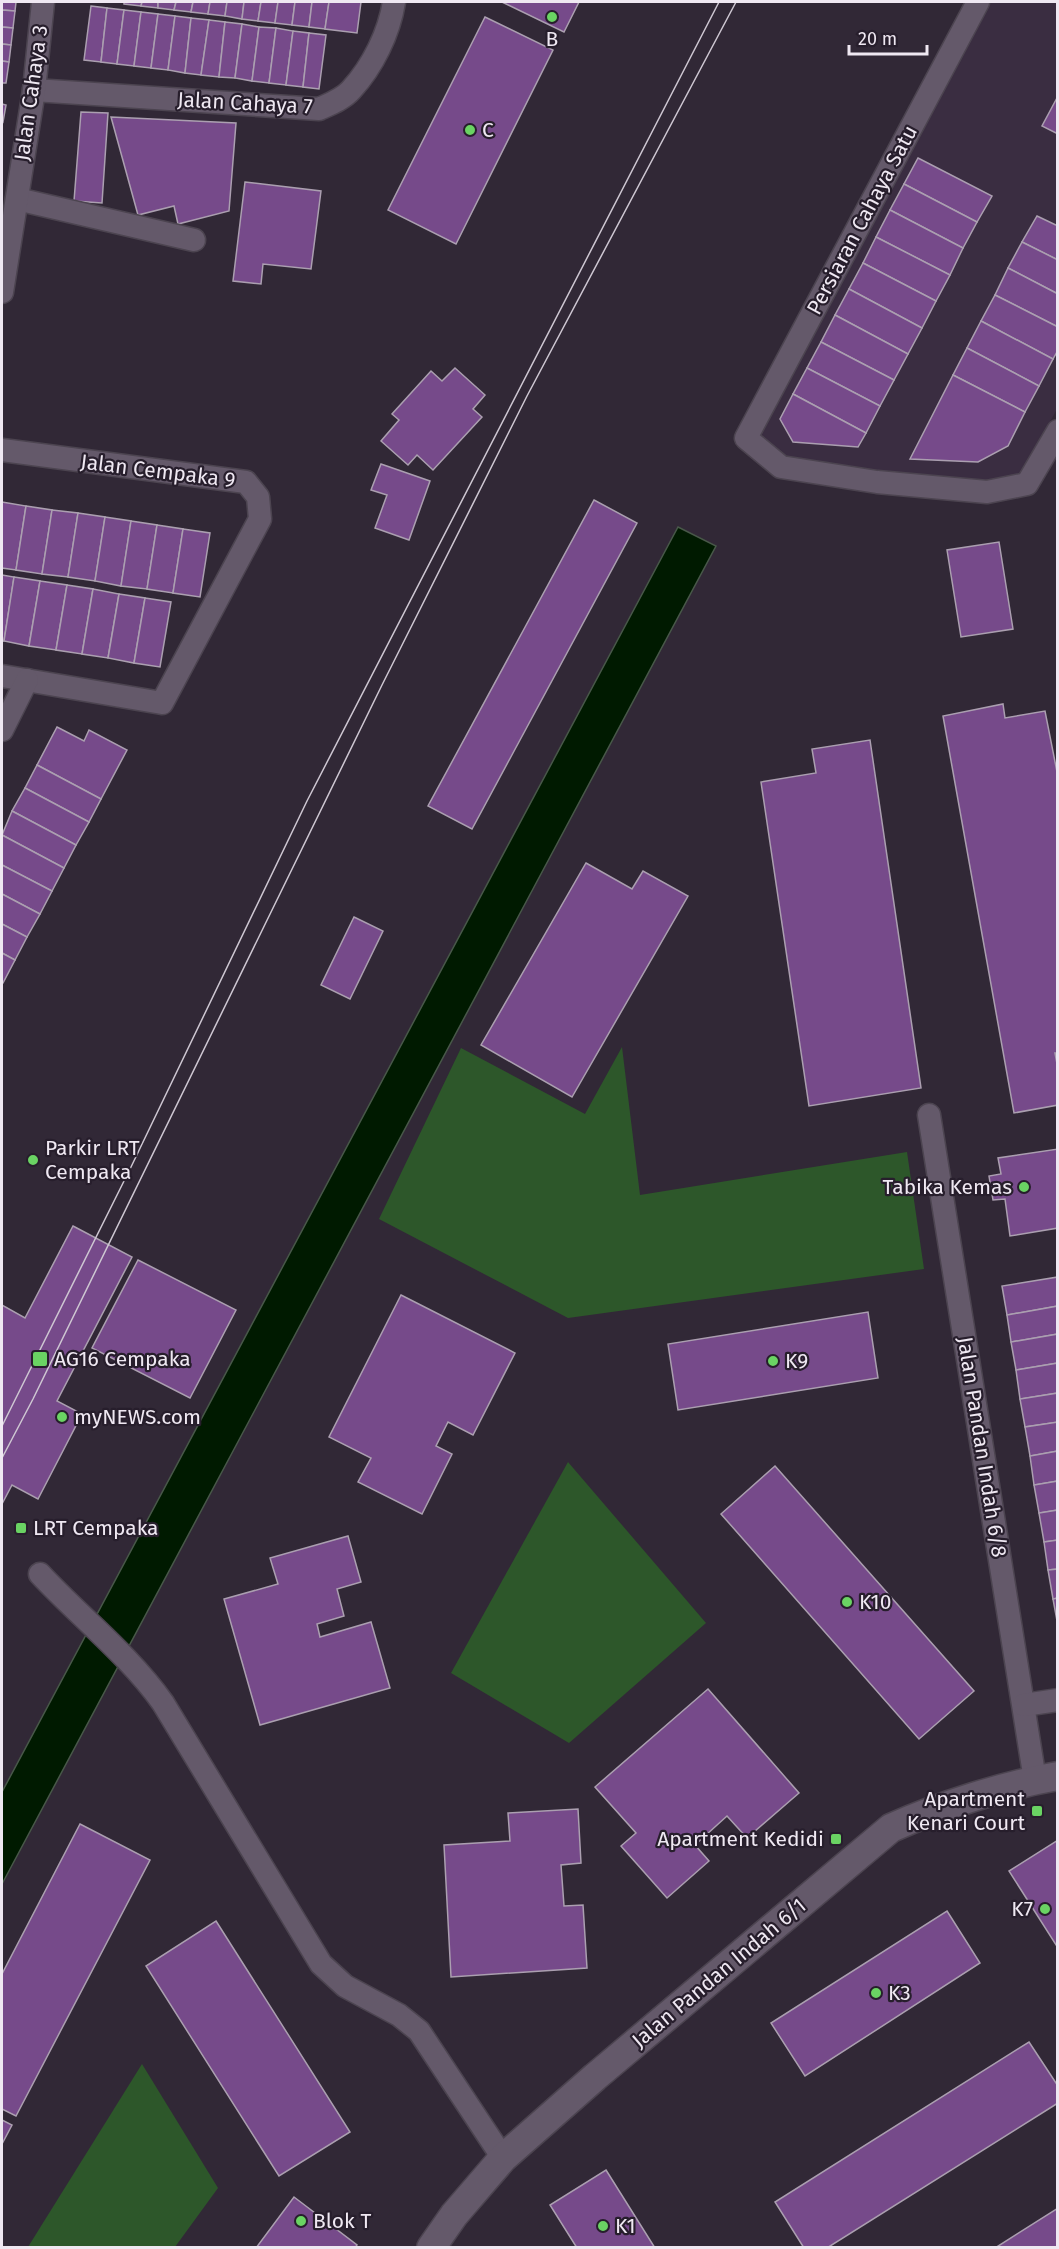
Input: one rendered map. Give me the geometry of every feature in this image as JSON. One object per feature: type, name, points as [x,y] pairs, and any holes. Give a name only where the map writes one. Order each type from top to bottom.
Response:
[{"type":"street","name":"Jalan Cahaya 3","points":[[2,292],[34,90],[43,2]]},
{"type":"street","name":"Jalan Cahaya 7","points":[[34,90],[319,109],[351,91],[377,54],[394,2]]},
{"type":"street","name":"Persiaran Cahaya Satu","points":[[978,2],[746,438],[781,467],[877,483],[987,492],[1027,484],[1058,431]]},
{"type":"street","points":[[17,199],[194,240]]},
{"type":"street","name":"Jalan Cempaka 9","points":[[2,450],[246,482],[258,497],[260,519],[162,703],[27,680]]},
{"type":"street","points":[[2,676],[27,680],[2,730]]},
{"type":"street","name":"Jalan Pandan Indah 6/8","points":[[929,1115],[1024,1705],[1046,1778]]},
{"type":"street","points":[[40,1574],[145,1678],[163,1703],[321,1964],[345,1986],[399,2015],[419,2031],[503,2158]]},
{"type":"street","points":[[1024,1705],[1058,1700]]},
{"type":"street","name":"Jalan Pandan Indah 6/1","points":[[431,2247],[454,2215],[503,2158],[595,2077],[891,1828],[919,1815],[1046,1778]]},
{"type":"shaded area","points":[[991,2],[1057,2],[1057,409],[1021,475],[986,482],[869,473],[786,456],[760,435]]},
{"type":"shaded area","points":[[678,527],[716,546],[2,1884],[2,1792]]},
{"type":"green space","points":[[622,1047],[640,1195],[907,1152],[924,1269],[568,1318],[379,1219],[461,1048],[585,1114]]},
{"type":"green space","points":[[568,1462],[706,1623],[569,1743],[451,1673]]},
{"type":"green space","points":[[142,2064],[218,2188],[175,2247],[28,2247]]},
{"type":"building","points":[[2,2],[16,2],[15,11],[2,10]]},
{"type":"building","points":[[124,2],[142,2],[141,6],[124,4]]},
{"type":"building","points":[[142,2],[158,2],[158,8],[141,6]]},
{"type":"building","points":[[158,2],[176,2],[174,10],[158,8]]},
{"type":"building","points":[[176,2],[193,2],[191,12],[174,10]]},
{"type":"building","points":[[193,2],[210,2],[208,14],[191,12]]},
{"type":"building","points":[[210,2],[227,2],[225,16],[208,14]]},
{"type":"building","points":[[227,2],[244,2],[242,19],[225,16]]},
{"type":"building","points":[[244,2],[261,2],[258,21],[242,19]]},
{"type":"building","points":[[261,2],[278,2],[275,23],[258,21]]},
{"type":"building","points":[[278,2],[295,2],[292,25],[275,23]]},
{"type":"building","points":[[295,2],[312,2],[309,27],[292,25]]},
{"type":"building","points":[[312,2],[329,2],[325,29],[309,27]]},
{"type":"building","points":[[329,2],[361,2],[357,33],[325,29]]},
{"type":"building","name":"B","points":[[502,2],[579,2],[564,32]]},
{"type":"building","points":[[91,6],[107,8],[101,62],[84,60]]},
{"type":"building","points":[[107,8],[124,10],[117,64],[101,62]]},
{"type":"building","points":[[2,10],[15,11],[13,28],[2,27]]},
{"type":"building","points":[[124,10],[141,12],[134,66],[117,64]]},
{"type":"building","points":[[141,12],[158,14],[151,68],[134,66]]},
{"type":"building","points":[[158,14],[175,16],[168,70],[151,68]]},
{"type":"building","points":[[175,16],[191,18],[185,73],[168,70]]},
{"type":"building","name":"C","points":[[485,17],[553,50],[456,244],[388,210]]},
{"type":"building","points":[[191,18],[209,20],[201,75],[185,73]]},
{"type":"building","points":[[209,20],[225,22],[219,77],[201,75]]},
{"type":"building","points":[[225,22],[242,24],[235,78],[219,77]]},
{"type":"building","points":[[242,24],[259,27],[252,81],[235,78]]},
{"type":"building","points":[[2,27],[13,28],[11,45],[2,44]]},
{"type":"building","points":[[259,27],[276,28],[269,83],[252,81]]},
{"type":"building","points":[[276,28],[293,31],[286,85],[269,83]]},
{"type":"building","points":[[293,31],[309,33],[303,87],[286,85]]},
{"type":"building","points":[[309,33],[326,35],[319,89],[303,87]]},
{"type":"building","points":[[2,44],[11,45],[9,62],[2,61]]},
{"type":"building","points":[[2,61],[9,62],[6,83],[2,83]]},
{"type":"building","points":[[1058,96],[1058,134],[1042,126]]},
{"type":"building","points":[[2,104],[6,105],[3,122],[2,121]]},
{"type":"building","points":[[81,112],[108,113],[102,203],[74,201]]},
{"type":"building","points":[[111,117],[236,123],[229,211],[178,224],[174,206],[138,215]]},
{"type":"building","points":[[918,158],[992,196],[977,222],[904,184]]},
{"type":"building","points":[[245,182],[321,191],[311,269],[263,264],[261,284],[233,281]]},
{"type":"building","points":[[904,184],[977,222],[963,248],[890,210]]},
{"type":"building","points":[[890,210],[963,248],[950,275],[876,237]]},
{"type":"building","points":[[1037,216],[1058,226],[1058,260],[1022,242]]},
{"type":"building","points":[[876,237],[950,275],[936,301],[863,263]]},
{"type":"building","points":[[1022,242],[1058,260],[1058,294],[1008,268]]},
{"type":"building","points":[[863,263],[936,301],[922,328],[849,289]]},
{"type":"building","points":[[1008,268],[1058,294],[1058,327],[995,295]]},
{"type":"building","points":[[849,289],[922,328],[908,354],[835,315]]},
{"type":"building","points":[[995,295],[1058,327],[1058,350],[1053,359],[981,321]]},
{"type":"building","points":[[835,315],[908,354],[894,380],[821,342]]},
{"type":"building","points":[[981,321],[1053,359],[1039,386],[967,348]]},
{"type":"building","points":[[821,342],[894,380],[880,406],[807,368]]},
{"type":"building","points":[[967,348],[1039,386],[1025,412],[953,375]]},
{"type":"building","points":[[455,368],[485,395],[473,409],[482,417],[433,470],[417,455],[408,465],[381,441],[399,420],[392,414],[431,371],[442,381]]},
{"type":"building","points":[[807,368],[880,406],[866,433],[793,394]]},
{"type":"building","points":[[953,375],[1025,412],[1008,446],[978,462],[910,459]]},
{"type":"building","points":[[793,394],[866,433],[858,447],[793,442],[780,419]]},
{"type":"building","points":[[381,464],[430,481],[409,540],[375,528],[387,495],[371,490]]},
{"type":"building","points":[[594,500],[637,523],[472,829],[428,806]]},
{"type":"building","points":[[2,502],[26,506],[16,570],[2,568]]},
{"type":"building","points":[[26,506],[52,510],[42,574],[16,570]]},
{"type":"building","points":[[52,510],[78,513],[68,577],[42,574]]},
{"type":"building","points":[[78,513],[105,517],[95,581],[68,577]]},
{"type":"building","points":[[105,517],[131,521],[121,586],[95,581]]},
{"type":"building","points":[[131,521],[157,525],[147,589],[121,586]]},
{"type":"building","points":[[157,525],[183,529],[173,593],[147,589]]},
{"type":"building","points":[[183,529],[210,533],[200,597],[173,593]]},
{"type":"building","points":[[999,542],[1013,629],[961,637],[947,550]]},
{"type":"building","points":[[2,575],[14,577],[4,641],[2,641]]},
{"type":"building","points":[[14,577],[40,581],[29,646],[4,641]]},
{"type":"building","points":[[40,581],[67,585],[56,650],[29,646]]},
{"type":"building","points":[[67,585],[93,589],[82,654],[56,650]]},
{"type":"building","points":[[93,589],[119,594],[108,658],[82,654]]},
{"type":"building","points":[[119,594],[145,598],[134,663],[108,658]]},
{"type":"building","points":[[145,598],[171,602],[160,667],[134,663]]},
{"type":"building","points":[[1003,704],[1005,718],[1045,711],[1058,777],[1058,1053],[1055,1053],[1058,1069],[1058,1105],[1014,1113],[943,716]]},
{"type":"building","points":[[57,727],[84,741],[89,730],[127,750],[101,799],[37,765]]},
{"type":"building","points":[[870,740],[921,1088],[809,1106],[761,782],[816,773],[812,749]]},
{"type":"building","points":[[37,765],[101,799],[89,822],[25,788]]},
{"type":"building","points":[[25,788],[89,822],[76,845],[12,811]]},
{"type":"building","points":[[12,811],[76,845],[64,868],[2,835]]},
{"type":"building","points":[[2,835],[64,868],[52,891],[2,865]]},
{"type":"building","points":[[586,863],[632,889],[643,871],[688,896],[572,1097],[481,1045]]},
{"type":"building","points":[[2,865],[52,891],[40,914],[2,894]]},
{"type":"building","points":[[2,894],[40,914],[27,937],[2,924]]},
{"type":"building","points":[[354,917],[383,931],[350,999],[321,985]]},
{"type":"building","points":[[2,924],[27,937],[15,960],[2,953]]},
{"type":"building","points":[[2,953],[15,960],[3,983],[2,983]]},
{"type":"building","name":"Tabika Kemas","points":[[1058,1149],[1058,1228],[1010,1236],[1005,1199],[993,1200],[989,1176],[1001,1174],[998,1158]]},
{"type":"building","name":"AG16 Cempaka","points":[[73,1226],[132,1257],[57,1401],[82,1414],[38,1499],[12,1485],[2,1504],[2,1305],[25,1318]]},
{"type":"building","points":[[138,1260],[236,1310],[190,1398],[92,1348]]},
{"type":"building","points":[[1058,1277],[1058,1306],[1007,1315],[1002,1286]]},
{"type":"building","points":[[401,1295],[515,1353],[473,1435],[448,1422],[436,1446],[452,1454],[422,1514],[358,1482],[371,1458],[329,1437]]},
{"type":"building","points":[[1058,1306],[1058,1334],[1011,1342],[1007,1315]]},
{"type":"building","name":"K9","points":[[868,1312],[878,1378],[678,1410],[668,1344]]},
{"type":"building","points":[[1058,1334],[1058,1363],[1016,1370],[1011,1342]]},
{"type":"building","points":[[1058,1363],[1058,1393],[1020,1399],[1016,1370]]},
{"type":"building","points":[[1058,1393],[1058,1422],[1025,1427],[1020,1399]]},
{"type":"building","points":[[1058,1422],[1058,1451],[1030,1456],[1025,1427]]},
{"type":"building","points":[[1058,1451],[1058,1481],[1034,1485],[1030,1456]]},
{"type":"building","name":"K10","points":[[775,1466],[974,1691],[919,1739],[721,1514]]},
{"type":"building","points":[[1058,1481],[1058,1510],[1039,1513],[1034,1485]]},
{"type":"building","points":[[1058,1510],[1058,1540],[1044,1542],[1039,1513]]},
{"type":"building","points":[[348,1536],[361,1582],[337,1589],[344,1616],[317,1624],[320,1637],[371,1622],[390,1688],[260,1725],[224,1599],[278,1584],[270,1558]]},
{"type":"building","points":[[1058,1540],[1058,1569],[1048,1570],[1044,1542]]},
{"type":"building","points":[[1058,1569],[1058,1598],[1053,1599],[1048,1570]]},
{"type":"building","points":[[1058,1598],[1058,1626],[1053,1599]]},
{"type":"building","points":[[708,1689],[799,1793],[747,1838],[727,1816],[695,1845],[709,1861],[667,1898],[621,1846],[636,1833],[595,1787]]},
{"type":"building","points":[[578,1809],[581,1863],[561,1865],[564,1906],[583,1905],[587,1968],[451,1977],[444,1845],[510,1841],[508,1813]]},
{"type":"building","points":[[80,1824],[150,1860],[16,2116],[2,2109],[2,1974]]},
{"type":"building","name":"K7","points":[[1058,1840],[1058,1948],[1009,1871]]},
{"type":"building","name":"K3","points":[[947,1911],[980,1963],[805,2076],[771,2023]]},
{"type":"building","points":[[216,1921],[350,2132],[279,2176],[146,1966]]},
{"type":"building","points":[[1029,2042],[1058,2086],[1058,2103],[827,2248],[804,2248],[775,2202]]},
{"type":"building","points":[[2,2120],[12,2125],[2,2144]]},
{"type":"building","name":"K1","points":[[606,2170],[655,2248],[577,2248],[550,2205]]},
{"type":"building","name":"Blok T","points":[[294,2197],[357,2245],[355,2248],[256,2248]]},
{"type":"building","points":[[1058,2208],[1058,2248],[995,2248]]},
{"type":"tram line","points":[[2,1426],[131,1167],[307,801],[719,2]]},
{"type":"tram line","points":[[2,1458],[382,685],[527,396],[736,2]]},
{"type":"place","name":"B","points":[[552,17]]},
{"type":"place","name":"C","points":[[470,130]]},
{"type":"place","name":"Parkir LRT Cempaka","points":[[33,1160]]},
{"type":"place","name":"Tabika Kemas","points":[[1024,1187]]},
{"type":"place","name":"AG16 Cempaka","points":[[40,1359]]},
{"type":"place","name":"K9","points":[[773,1361]]},
{"type":"place","name":"myNEWS.com","points":[[62,1417]]},
{"type":"place","name":"LRT Cempaka","points":[[21,1528]]},
{"type":"place","name":"K10","points":[[847,1602]]},
{"type":"place","name":"Apartment Kenari Court","points":[[1037,1811]]},
{"type":"place","name":"Apartment Kedidi","points":[[836,1839]]},
{"type":"place","name":"K7","points":[[1045,1909]]},
{"type":"place","name":"K3","points":[[876,1993]]},
{"type":"place","name":"Blok T","points":[[301,2221]]},
{"type":"place","name":"K1","points":[[603,2226]]}]
